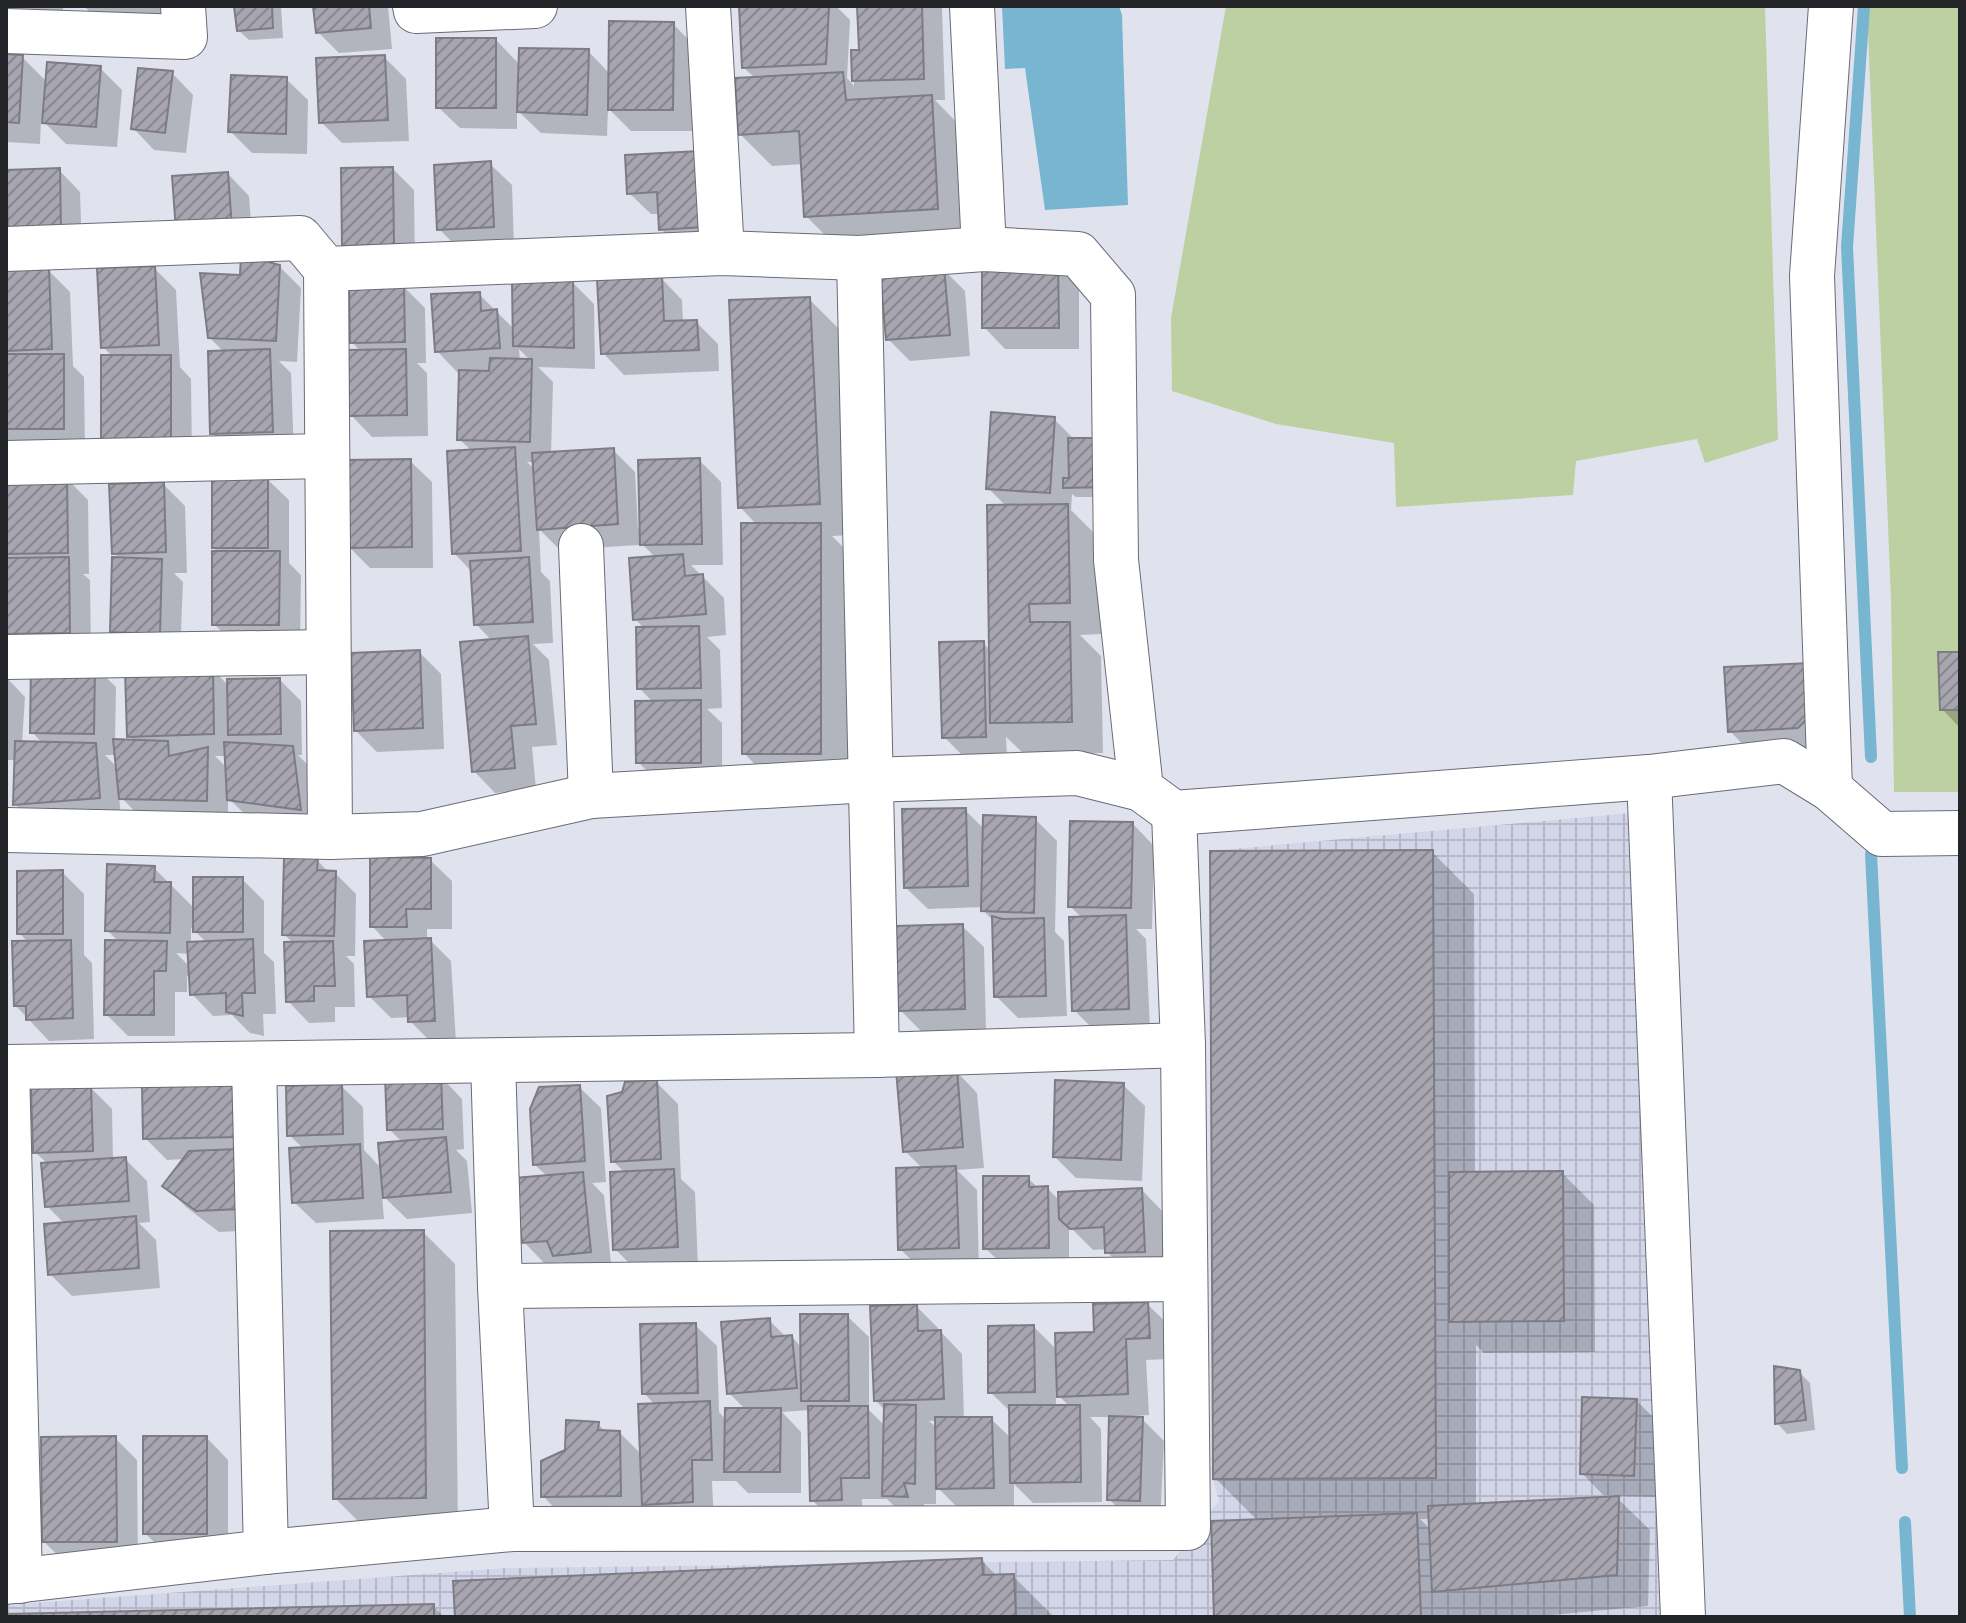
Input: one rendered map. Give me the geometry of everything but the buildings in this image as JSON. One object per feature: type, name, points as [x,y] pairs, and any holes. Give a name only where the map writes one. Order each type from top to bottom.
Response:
[{"type":"street","points":[[6,31],[185,37],[183,6]]},
{"type":"street","points":[[415,6],[416,11],[535,6]]},
{"type":"street","points":[[708,6],[722,253]]},
{"type":"street","points":[[972,6],[984,249]]},
{"type":"street","points":[[1830,789],[1812,276],[1831,6]]},
{"type":"street","points":[[6,249],[300,238],[326,269],[330,837]]},
{"type":"street","points":[[326,269],[722,253],[859,258],[984,249],[1078,254],[1113,295],[1116,560],[1158,801],[1183,1045],[1188,1528],[512,1529],[266,1552],[13,1582],[6,1067],[877,1055],[1183,1045]]},
{"type":"street","points":[[859,258],[877,1055]]},
{"type":"street","points":[[6,463],[327,456]]},
{"type":"street","points":[[581,546],[591,796]]},
{"type":"street","points":[[6,657],[328,652]]},
{"type":"street","points":[[6,830],[330,837],[422,834],[591,796],[870,780],[1077,773],[1158,801],[1649,777],[1784,761],[1830,789],[1882,834],[1960,833]]},
{"type":"street","points":[[1649,777],[1683,1617]]},
{"type":"street","points":[[493,1061],[512,1529]]},
{"type":"street","points":[[254,1065],[266,1552]]},
{"type":"street","points":[[500,1286],[1184,1279]]},
{"type":"shaded area","points":[[1631,813],[1664,1617],[6,1617],[6,1605],[506,1568],[1173,1560],[1219,1501],[1213,1479],[1210,851]]},
{"type":"green space","points":[[1226,6],[1765,6],[1778,440],[1705,463],[1697,439],[1576,461],[1573,495],[1396,507],[1394,443],[1276,424],[1172,391],[1171,318]]},
{"type":"green space","points":[[1867,6],[1960,6],[1960,792],[1894,792],[1891,600]]},
{"type":"water","points":[[1002,6],[1119,6],[1122,15],[1128,205],[1045,210],[1025,68],[1005,69]]},
{"type":"waterway","points":[[1864,6],[1847,247],[1871,757]]},
{"type":"waterway","points":[[1871,854],[1902,1468]]},
{"type":"waterway","points":[[1905,1522],[1910,1617]]}]
